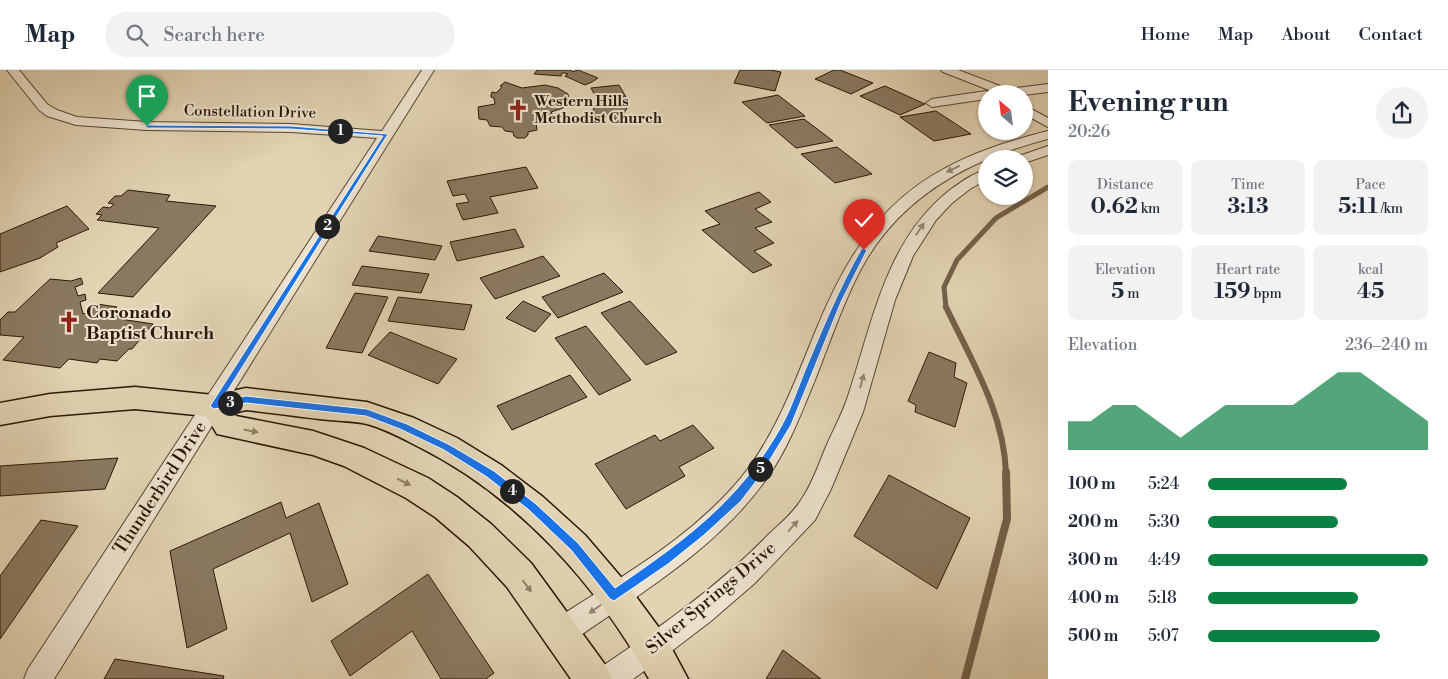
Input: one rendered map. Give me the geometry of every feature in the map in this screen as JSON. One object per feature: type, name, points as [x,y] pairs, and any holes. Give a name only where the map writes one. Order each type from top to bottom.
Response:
[{"type":"main road","points":[[0,414],[50,405],[135,398],[214,406],[246,400],[367,412],[404,426],[447,447],[490,474],[532,507],[574,546],[614,595],[652,649],[669,679]]},
{"type":"main road","points":[[214,406],[227,426],[313,443],[354,457],[417,488],[446,507],[480,535],[519,575],[593,679]]},
{"type":"street","name":"Constellation Drive","points":[[13,70],[43,107],[52,113],[76,122],[147,126],[291,128],[386,135]]},
{"type":"street","name":"Thunderbird Drive","points":[[38,679],[428,70]]},
{"type":"street","points":[[947,70],[990,85]]},
{"type":"street","points":[[1033,90],[1048,88]]},
{"type":"street","points":[[932,103],[978,96]]},
{"type":"street","points":[[1033,102],[1048,108]]},
{"type":"street","points":[[1033,114],[1048,123]]},
{"type":"street","points":[[561,632],[665,560],[700,532],[737,498],[757,474],[786,425],[838,302],[864,250],[901,205],[943,173],[974,158],[1048,135]]},
{"type":"street","points":[[1033,156],[1048,150]]},
{"type":"street","name":"Silver Springs Drive","points":[[608,679],[652,649],[757,564],[809,509],[855,406],[879,319],[900,264],[923,225],[946,200],[959,189],[978,178]]},
{"type":"street","points":[[923,188],[946,200]]},
{"type":"building","points":[[537,70],[571,70],[572,72],[578,70],[598,78],[585,85],[565,76],[568,74],[565,73],[562,73],[561,76],[534,74]]},
{"type":"building","points":[[740,70],[781,72],[775,91],[734,83]]},
{"type":"building","points":[[834,70],[840,70],[873,83],[851,94],[815,79]]},
{"type":"building","name":"Western Hills Methodist Church","points":[[505,82],[522,88],[545,85],[558,88],[568,94],[569,101],[563,108],[551,112],[557,121],[556,123],[536,123],[537,130],[528,132],[525,138],[517,138],[513,132],[505,131],[502,127],[490,126],[487,120],[479,119],[478,107],[495,104],[494,98],[491,97],[492,92],[496,93]]},
{"type":"building","points":[[619,85],[626,97],[616,98],[617,100],[625,99],[625,105],[616,104],[616,106],[627,108],[620,120],[591,114],[597,102],[609,105],[610,102],[608,99],[597,99],[591,88]]},
{"type":"building","points":[[885,86],[925,104],[900,115],[860,96]]},
{"type":"building","points":[[778,95],[805,116],[767,123],[742,102]]},
{"type":"building","points":[[936,111],[971,134],[934,141],[900,117]]},
{"type":"building","points":[[804,119],[833,141],[796,148],[769,125]]},
{"type":"building","points":[[837,147],[872,174],[835,183],[801,154]]},
{"type":"building","points":[[526,167],[538,188],[490,197],[498,213],[463,220],[456,204],[469,202],[465,194],[453,196],[447,181]]},
{"type":"building","points":[[128,190],[170,195],[166,201],[216,206],[133,297],[98,293],[159,228],[97,220],[102,215],[96,214],[103,207],[110,208],[114,204],[108,203],[115,196],[121,196]]},
{"type":"building","points":[[759,192],[771,202],[755,209],[772,222],[755,228],[774,243],[754,251],[772,265],[753,273],[702,230],[720,224],[705,211]]},
{"type":"building","points":[[67,206],[89,229],[56,243],[58,247],[40,258],[0,272],[0,234]]},
{"type":"building","points":[[515,229],[524,247],[457,261],[450,242]]},
{"type":"building","points":[[378,236],[442,246],[435,260],[369,251]]},
{"type":"building","points":[[543,256],[560,276],[495,299],[480,278]]},
{"type":"building","points":[[362,266],[429,274],[421,293],[352,285]]},
{"type":"building","points":[[604,273],[623,292],[558,318],[542,297]]},
{"type":"building","name":"Coronado Baptist Church","points":[[81,278],[83,284],[75,287],[78,296],[85,294],[86,300],[80,302],[83,314],[90,311],[97,304],[117,307],[110,315],[120,317],[120,319],[153,324],[132,349],[129,349],[117,361],[100,359],[97,363],[69,359],[60,368],[3,360],[24,337],[0,335],[0,320],[8,312],[15,312],[50,279],[71,281]]},
{"type":"building","points":[[355,293],[388,297],[362,353],[326,348]]},
{"type":"building","points":[[398,297],[472,305],[464,330],[388,321]]},
{"type":"building","points":[[523,301],[551,314],[535,332],[506,318]]},
{"type":"building","points":[[630,301],[677,352],[646,365],[601,313]]},
{"type":"building","points":[[586,326],[631,380],[599,395],[555,338]]},
{"type":"building","points":[[390,332],[457,359],[438,384],[368,355]]},
{"type":"building","points":[[929,352],[956,363],[954,377],[967,383],[955,427],[915,412],[916,405],[908,401]]},
{"type":"building","points":[[570,375],[587,397],[512,430],[497,406]]},
{"type":"building","points":[[693,425],[714,448],[679,467],[685,476],[626,509],[595,464],[655,435],[660,441]]},
{"type":"building","points":[[118,458],[105,489],[0,496],[0,466]]},
{"type":"building","points":[[889,475],[970,518],[937,589],[854,536]]},
{"type":"building","points":[[281,502],[286,518],[319,503],[348,584],[312,602],[290,533],[213,569],[227,629],[187,648],[170,551]]},
{"type":"building","points":[[41,520],[78,526],[0,639],[0,576]]},
{"type":"building","points":[[428,574],[494,673],[486,679],[441,679],[412,631],[350,676],[331,641]]},
{"type":"building","points":[[783,650],[821,679],[766,679]]},
{"type":"building","points":[[115,659],[224,676],[223,679],[104,679]]},
{"type":"waterway","points":[[946,308],[944,287],[957,260],[996,218],[1048,187]]},
{"type":"waterway","points":[[946,307],[985,387],[993,408],[1004,451],[1006,473]]},
{"type":"waterway","points":[[965,679],[1007,519],[1006,472]]},
{"type":"place","name":"Western Hills Methodist Church","points":[[518,110]]},
{"type":"place","name":"Coronado Baptist Church","points":[[69,322]]},
{"type":"route","points":[[147,126],[291,128],[386,135],[214,406],[246,400],[367,412],[404,426],[447,447],[490,474],[532,507],[574,546],[614,595],[665,560],[700,532],[737,498],[757,474],[786,425],[849,276],[864,250]]}]
